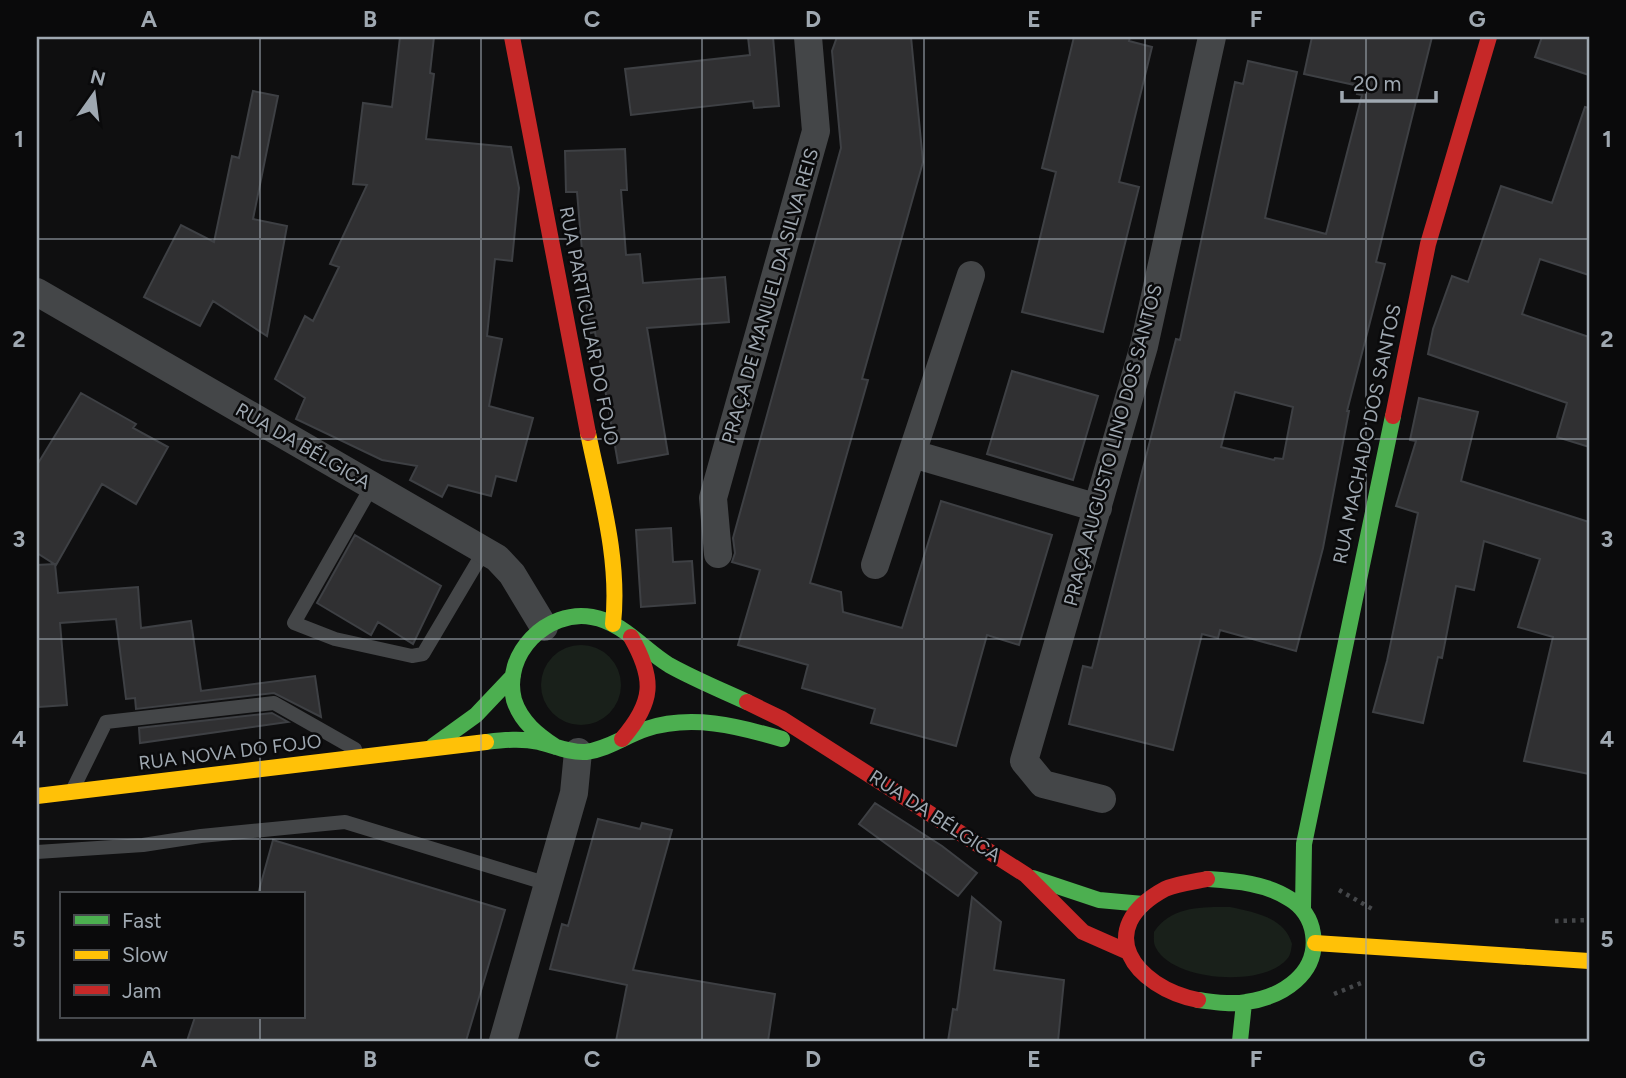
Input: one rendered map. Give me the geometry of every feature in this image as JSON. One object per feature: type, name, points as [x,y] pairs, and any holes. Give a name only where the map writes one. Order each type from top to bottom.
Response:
[{"type":"main road","name":"RUA PARTICULAR DO FOJO","points":[[512,37],[614,566],[616,596],[613,624]]},
{"type":"main road","name":"RUA MACHADO DOS SANTOS","points":[[1303,908],[1304,844],[1428,244],[1489,37]]},
{"type":"main road","name":"RUA DA BÉLGICA","points":[[544,627],[570,617],[592,617],[613,624],[668,664],[782,719],[1026,875],[1083,932],[1126,951]]},
{"type":"main road","points":[[544,627],[531,637],[519,655],[513,676],[514,699],[523,719],[538,735],[567,750]]},
{"type":"main road","name":"RUA DA BÉLGICA","points":[[622,739],[638,722],[647,702],[649,679],[643,657],[631,637]]},
{"type":"main road","points":[[428,749],[470,722],[495,699],[513,676]]},
{"type":"main road","name":"RUA DA BÉLGICA","points":[[428,749],[509,739],[532,741],[567,750],[601,749],[649,728],[679,721],[742,727],[843,759]]},
{"type":"main road","name":"RUA NOVA DO FOJO","points":[[37,796],[428,749]]},
{"type":"main road","name":"RUA MACHADO DOS SANTOS","points":[[1282,882],[1304,844]]},
{"type":"main road","name":"RUA DA BÉLGICA","points":[[1026,875],[1100,900],[1143,904]]},
{"type":"main road","points":[[1207,879],[1282,882],[1303,908],[1316,931],[1315,956],[1302,977],[1275,993],[1244,1003],[1204,1001],[1167,991],[1141,973],[1126,951],[1127,927],[1143,904],[1169,887],[1207,879]]},
{"type":"main road","points":[[1315,943],[1589,961]]},
{"type":"main road","points":[[1240,1041],[1244,1003]]},
{"type":"street","name":"PRAÇA DE MANUEL DA SILVA REIS","points":[[718,554],[713,498],[816,131],[808,37]]},
{"type":"street","name":"PRAÇA AUGUSTO LINO DOS SANTOS","points":[[1102,799],[1043,784],[1024,761],[1143,346],[1212,37]]},
{"type":"street","points":[[875,565],[971,275]]},
{"type":"street","name":"RUA DA BÉLGICA","points":[[37,292],[496,558],[512,574],[544,627]]},
{"type":"street","points":[[913,454],[1098,508]]},
{"type":"street","points":[[503,1041],[574,793],[567,750]]},
{"type":"lane","points":[[372,486],[294,623],[335,639],[411,656],[423,654],[484,551]]},
{"type":"lane","points":[[71,793],[106,722],[274,703],[369,757]]},
{"type":"lane","points":[[37,852],[143,845],[201,836],[345,822],[548,884]]},
{"type":"path","points":[[1332,886],[1378,913]]},
{"type":"path","points":[[1548,921],[1589,920]]},
{"type":"path","points":[[1333,995],[1356,984],[1367,984]]},
{"type":"shaded area","points":[[581,645],[596,648],[609,657],[618,670],[621,685],[618,700],[609,713],[596,722],[581,725],[566,722],[553,713],[544,700],[541,685],[544,670],[553,657],[566,648]]},
{"type":"shaded area","points":[[1230,907],[1267,917],[1283,928],[1292,944],[1287,959],[1275,968],[1259,974],[1219,977],[1180,968],[1156,948],[1154,932],[1169,917],[1188,910]]},
{"type":"building","points":[[400,37],[434,37],[430,73],[434,74],[426,139],[511,147],[519,188],[512,261],[495,259],[487,336],[502,339],[489,406],[533,418],[516,481],[496,476],[491,496],[448,485],[442,497],[410,480],[417,466],[382,460],[296,419],[305,398],[275,379],[305,316],[313,321],[339,267],[330,264],[367,185],[353,184],[363,103],[392,107]]},
{"type":"building","points":[[748,37],[773,37],[779,106],[754,108],[753,101],[631,115],[625,69],[750,55]]},
{"type":"building","points":[[837,37],[911,37],[923,162],[862,379],[868,380],[810,583],[841,592],[843,612],[902,628],[941,501],[1052,535],[1019,645],[987,635],[956,746],[871,723],[875,709],[802,688],[808,665],[738,645],[760,570],[732,562],[735,553],[733,538],[841,148],[832,51]]},
{"type":"building","points":[[1074,37],[1130,37],[1129,41],[1152,47],[1119,182],[1139,187],[1103,332],[1022,312],[1056,172],[1042,168]]},
{"type":"building","points":[[1312,37],[1432,37],[1376,262],[1385,264],[1347,411],[1323,548],[1296,651],[1220,630],[1218,638],[1202,634],[1173,750],[1069,724],[1083,666],[1092,668],[1176,339],[1180,340],[1235,82],[1243,84],[1248,61],[1297,72],[1265,218],[1326,234],[1362,95],[1357,94],[1359,86],[1304,74]],"holes":[[[1235,392],[1293,407],[1283,459],[1274,460],[1221,447]]]},
{"type":"building","points":[[1542,37],[1589,37],[1589,75],[1535,57]]},
{"type":"building","points":[[253,91],[278,96],[253,219],[287,226],[267,336],[213,301],[200,326],[144,297],[181,225],[214,242],[232,156],[239,158]]},
{"type":"building","points":[[1585,107],[1589,108],[1589,275],[1540,259],[1522,314],[1589,337],[1589,447],[1557,437],[1567,403],[1428,354],[1433,329],[1452,276],[1468,282],[1501,186],[1552,203]]},
{"type":"building","points":[[625,149],[627,190],[621,190],[626,255],[640,254],[643,283],[725,277],[729,322],[647,328],[668,454],[618,463],[595,332],[591,333],[587,310],[577,192],[566,192],[565,151]]},
{"type":"building","points":[[1012,371],[1098,396],[1073,480],[987,454]]},
{"type":"building","points":[[81,393],[136,424],[133,428],[168,447],[136,504],[102,484],[56,565],[37,553],[37,465]]},
{"type":"building","points":[[1419,398],[1478,412],[1461,481],[1589,522],[1589,774],[1524,761],[1553,637],[1518,627],[1540,559],[1484,541],[1474,590],[1456,586],[1442,658],[1438,657],[1423,723],[1373,712],[1387,661],[1418,513],[1396,506],[1416,441],[1410,440]]},
{"type":"building","points":[[671,528],[673,562],[692,561],[695,603],[641,607],[636,530]]},
{"type":"building","points":[[355,535],[441,586],[413,644],[378,622],[371,635],[317,603]]},
{"type":"building","points":[[55,564],[58,593],[138,587],[141,628],[191,621],[201,691],[315,676],[321,717],[274,693],[136,709],[135,698],[126,699],[116,619],[60,623],[67,705],[39,707],[37,565]]},
{"type":"building","points":[[272,713],[288,722],[140,743],[139,728]]},
{"type":"building","points":[[875,803],[942,846],[977,873],[958,896],[859,824]]},
{"type":"building","points":[[598,819],[640,829],[642,823],[672,830],[633,970],[775,994],[768,1041],[616,1041],[627,985],[550,969],[562,924],[568,926]]},
{"type":"building","points":[[273,840],[505,910],[466,1041],[187,1041],[195,1018],[304,1018],[304,892],[259,892]]},
{"type":"building","points":[[972,897],[1001,922],[994,970],[1064,980],[1058,1041],[948,1041],[953,1009],[957,1010]]},
{"type":"traffic: fast","points":[[1303,908],[1304,844],[1393,416]]},
{"type":"traffic: fast","points":[[556,747],[537,733],[521,715],[514,700],[512,683],[515,666],[532,638],[559,620],[575,616],[592,617],[614,624],[669,665],[747,702]]},
{"type":"traffic: fast","points":[[433,746],[476,715],[513,676]]},
{"type":"traffic: fast","points":[[486,742],[526,740],[586,752],[646,729],[680,722],[714,723],[782,739]]},
{"type":"traffic: fast","points":[[1033,878],[1099,900],[1143,904]]},
{"type":"traffic: fast","points":[[1198,1000],[1240,1003],[1273,995],[1296,981],[1310,960],[1313,948],[1313,934],[1308,918],[1290,899],[1261,886],[1207,879]]},
{"type":"traffic: fast","points":[[1240,1041],[1244,1003]]},
{"type":"traffic: slow","points":[[588,433],[612,552],[613,624]]},
{"type":"traffic: slow","points":[[37,796],[486,742]]},
{"type":"traffic: slow","points":[[1315,943],[1589,961]]},
{"type":"traffic: jam","points":[[512,37],[588,433]]},
{"type":"traffic: jam","points":[[1393,416],[1428,244],[1489,37]]},
{"type":"traffic: jam","points":[[622,739],[640,713],[648,690],[644,665],[631,637]]},
{"type":"traffic: jam","points":[[747,702],[782,719],[1026,875],[1083,932],[1126,951]]},
{"type":"traffic: jam","points":[[1198,1000],[1155,983],[1140,970],[1130,955],[1126,938],[1130,921],[1143,905],[1165,889],[1207,879]]}]
